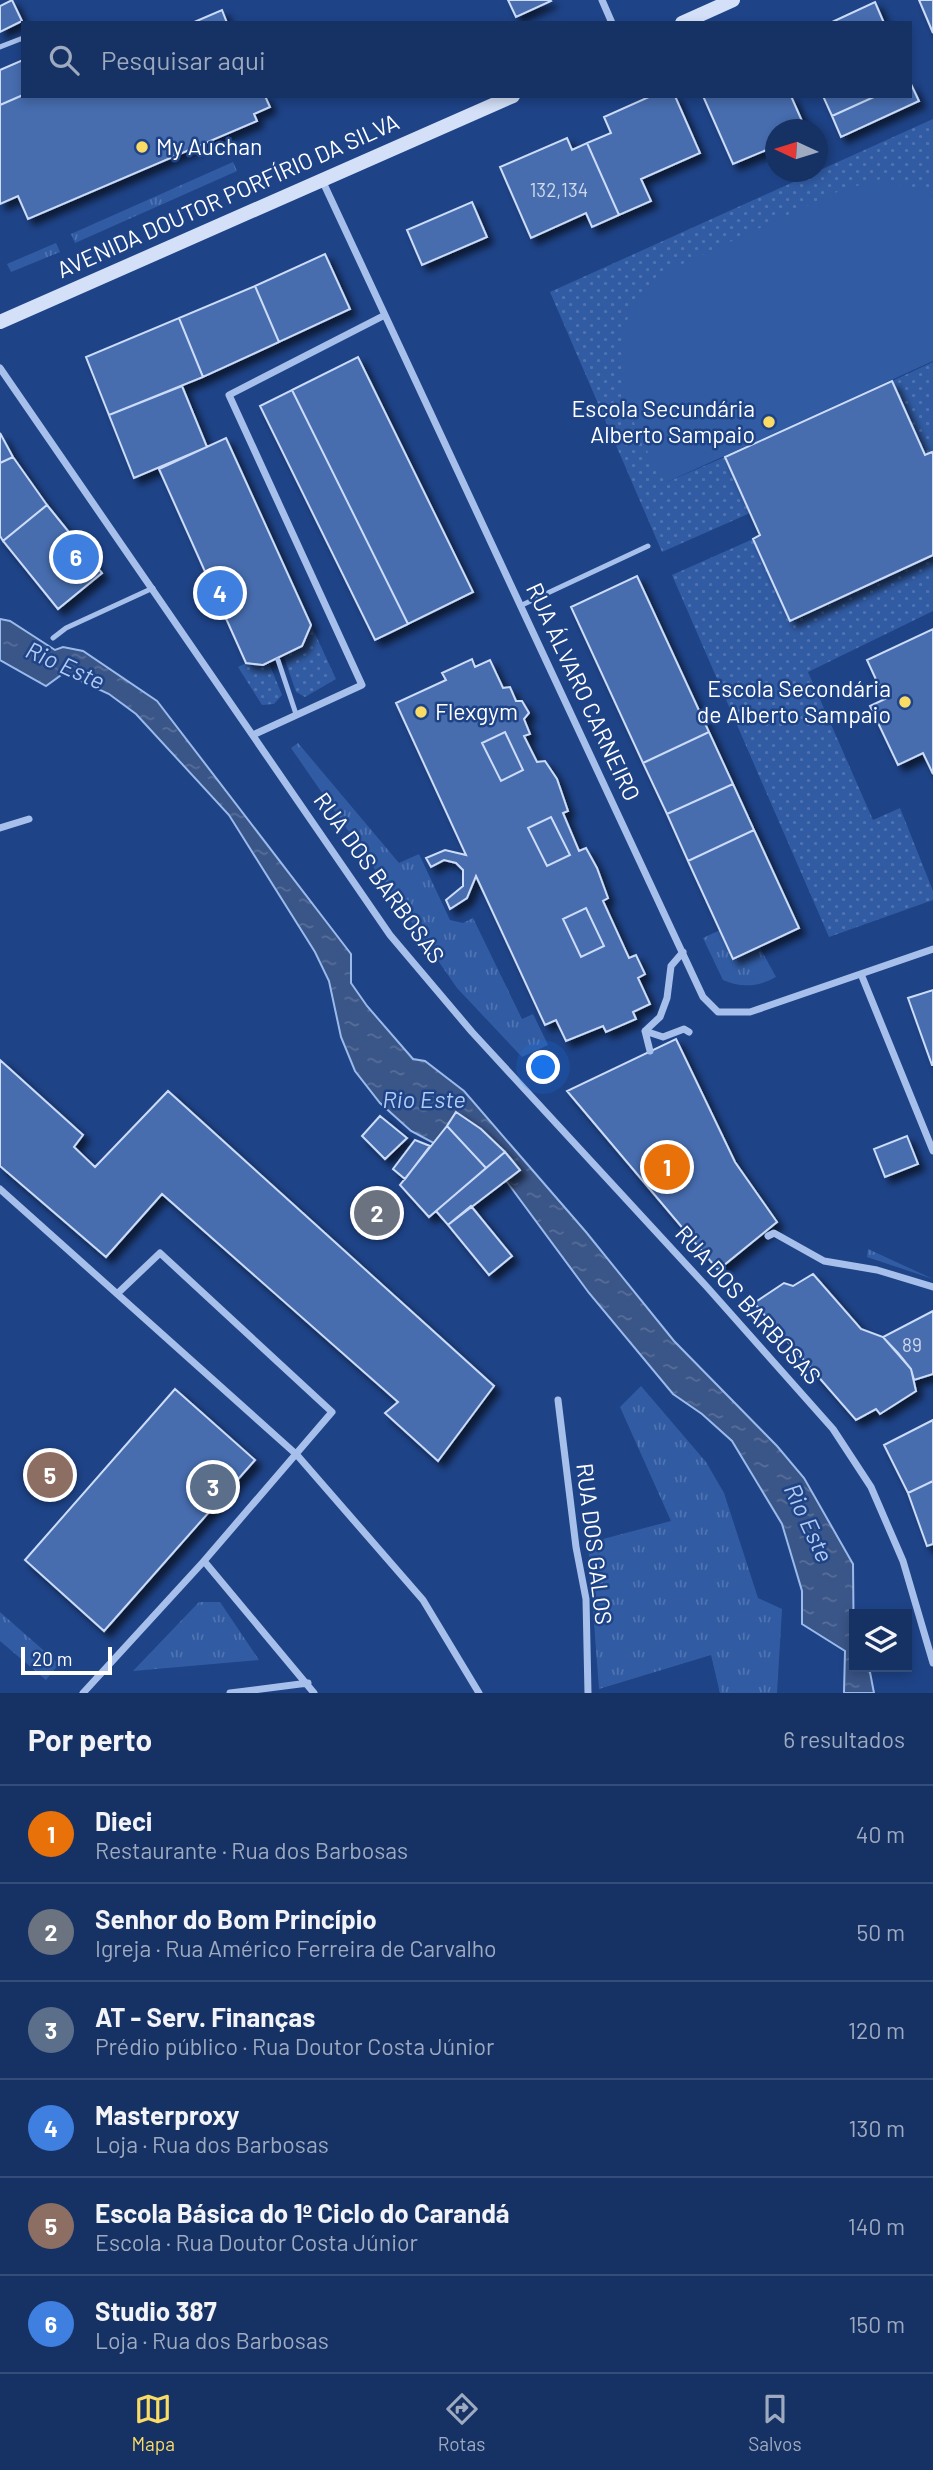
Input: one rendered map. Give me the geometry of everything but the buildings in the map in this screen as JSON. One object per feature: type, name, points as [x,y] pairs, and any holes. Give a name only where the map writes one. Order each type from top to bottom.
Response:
[{"type":"main road","points":[[686,21],[733,0]]},
{"type":"main road","name":"AVENIDA DOUTOR PORFÍRIO DA SILVA","points":[[0,321],[508,98]]},
{"type":"street","points":[[602,0],[611,21]]},
{"type":"street","name":"RUA ÁLVARO CARNEIRO","points":[[322,180],[383,316],[522,605],[703,997],[718,1012],[750,1012],[933,949]]},
{"type":"street","points":[[255,734],[362,685],[229,395],[383,316]]},
{"type":"street","name":"RUA DOS BARBOSAS","points":[[0,368],[255,734],[390,935],[472,1032],[834,1429],[871,1487],[902,1561],[933,1663]]},
{"type":"street","points":[[0,828],[29,819]]},
{"type":"street","points":[[645,1031],[660,1017],[667,998],[670,965],[683,952]]},
{"type":"street","points":[[861,974],[933,1152]]},
{"type":"street","points":[[645,1031],[663,1037],[684,1029],[690,1032]]},
{"type":"street","points":[[645,1031],[650,1051]]},
{"type":"street","points":[[0,1189],[297,1455],[423,1600],[479,1693]]},
{"type":"street","points":[[768,1236],[774,1233],[824,1261],[877,1270],[933,1287]]},
{"type":"street","points":[[83,1693],[204,1561],[332,1412],[160,1253],[118,1293]]},
{"type":"street","name":"RUA DOS GALOS","points":[[558,1400],[576,1547],[586,1599],[588,1693]]},
{"type":"street","points":[[204,1561],[314,1693]]},
{"type":"street","points":[[230,1693],[307,1683]]},
{"type":"lane","points":[[0,47],[21,39]]},
{"type":"lane","points":[[522,605],[648,546]]},
{"type":"lane","points":[[53,638],[66,628],[154,588]]},
{"type":"lane","points":[[278,660],[296,715]]},
{"type":"green space","points":[[933,119],[933,197],[924,191],[667,482],[725,457],[750,513],[662,552],[550,292],[794,182],[828,182],[828,166]]},
{"type":"green space","points":[[233,162],[237,171],[75,243],[71,234]]},
{"type":"green space","points":[[881,179],[925,191],[933,197],[933,361],[667,482],[641,441],[623,393],[622,348],[629,312],[657,276],[839,191]]},
{"type":"green space","points":[[56,243],[60,252],[11,272],[7,264]]},
{"type":"green space","points":[[933,362],[933,454],[925,455],[892,381]]},
{"type":"green space","points":[[753,539],[790,621],[933,555],[933,611],[808,672],[873,820],[900,808],[933,891],[933,900],[829,937],[672,575]]},
{"type":"green space","points":[[311,625],[336,679],[305,697],[296,692],[284,657],[302,646]]},
{"type":"green space","points":[[246,663],[269,663],[282,695],[274,704],[262,705],[238,667]]},
{"type":"green space","points":[[298,743],[399,863],[419,854],[450,920],[463,923],[473,918],[522,1019],[533,1014],[548,1045],[522,1057],[457,988],[291,748]]},
{"type":"green space","points":[[720,930],[733,958],[759,946],[776,977],[750,985],[723,980],[703,938]]},
{"type":"green space","points":[[868,1249],[933,1279],[867,1257]]},
{"type":"green space","points":[[641,1386],[706,1462],[724,1493],[758,1598],[782,1609],[777,1693],[720,1693],[711,1655],[599,1689],[588,1543],[671,1521],[620,1407]]},
{"type":"green space","points":[[199,1602],[220,1602],[259,1660],[133,1671]]},
{"type":"green space","points":[[0,1612],[59,1664],[46,1680],[0,1641]]},
{"type":"water","name":"Rio Este","points":[[0,619],[10,621],[55,650],[63,647],[83,651],[157,701],[351,954],[351,983],[367,1006],[413,1059],[425,1061],[464,1091],[586,1232],[674,1341],[777,1446],[804,1478],[853,1564],[853,1609],[849,1609],[849,1672],[870,1672],[874,1693],[844,1693],[845,1651],[802,1624],[802,1591],[782,1524],[732,1441],[702,1414],[673,1394],[589,1293],[507,1182],[411,1131],[380,1103],[355,1071],[341,1037],[329,981],[315,952],[229,815],[136,714],[109,694],[64,673],[46,686],[0,660]]},
{"type":"place","name":"My Auchan","points":[[142,147]]},
{"type":"place","name":"Escola Secundária Alberto Sampaio","points":[[769,422]]},
{"type":"place","name":"Studio 387","points":[[76,557]]},
{"type":"place","name":"Masterproxy","points":[[220,593]]},
{"type":"place","name":"Escola Secondária de Alberto Sampaio","points":[[905,702]]},
{"type":"place","name":"Flexgym","points":[[421,712]]},
{"type":"place","name":"Dieci","points":[[667,1167]]},
{"type":"place","name":"Senhor do Bom Princípio","points":[[377,1213]]},
{"type":"place","name":"Escola Básica do 1º Ciclo do Carandá","points":[[50,1475]]},
{"type":"place","name":"AT - Serv. Finanças","points":[[213,1487]]}]
